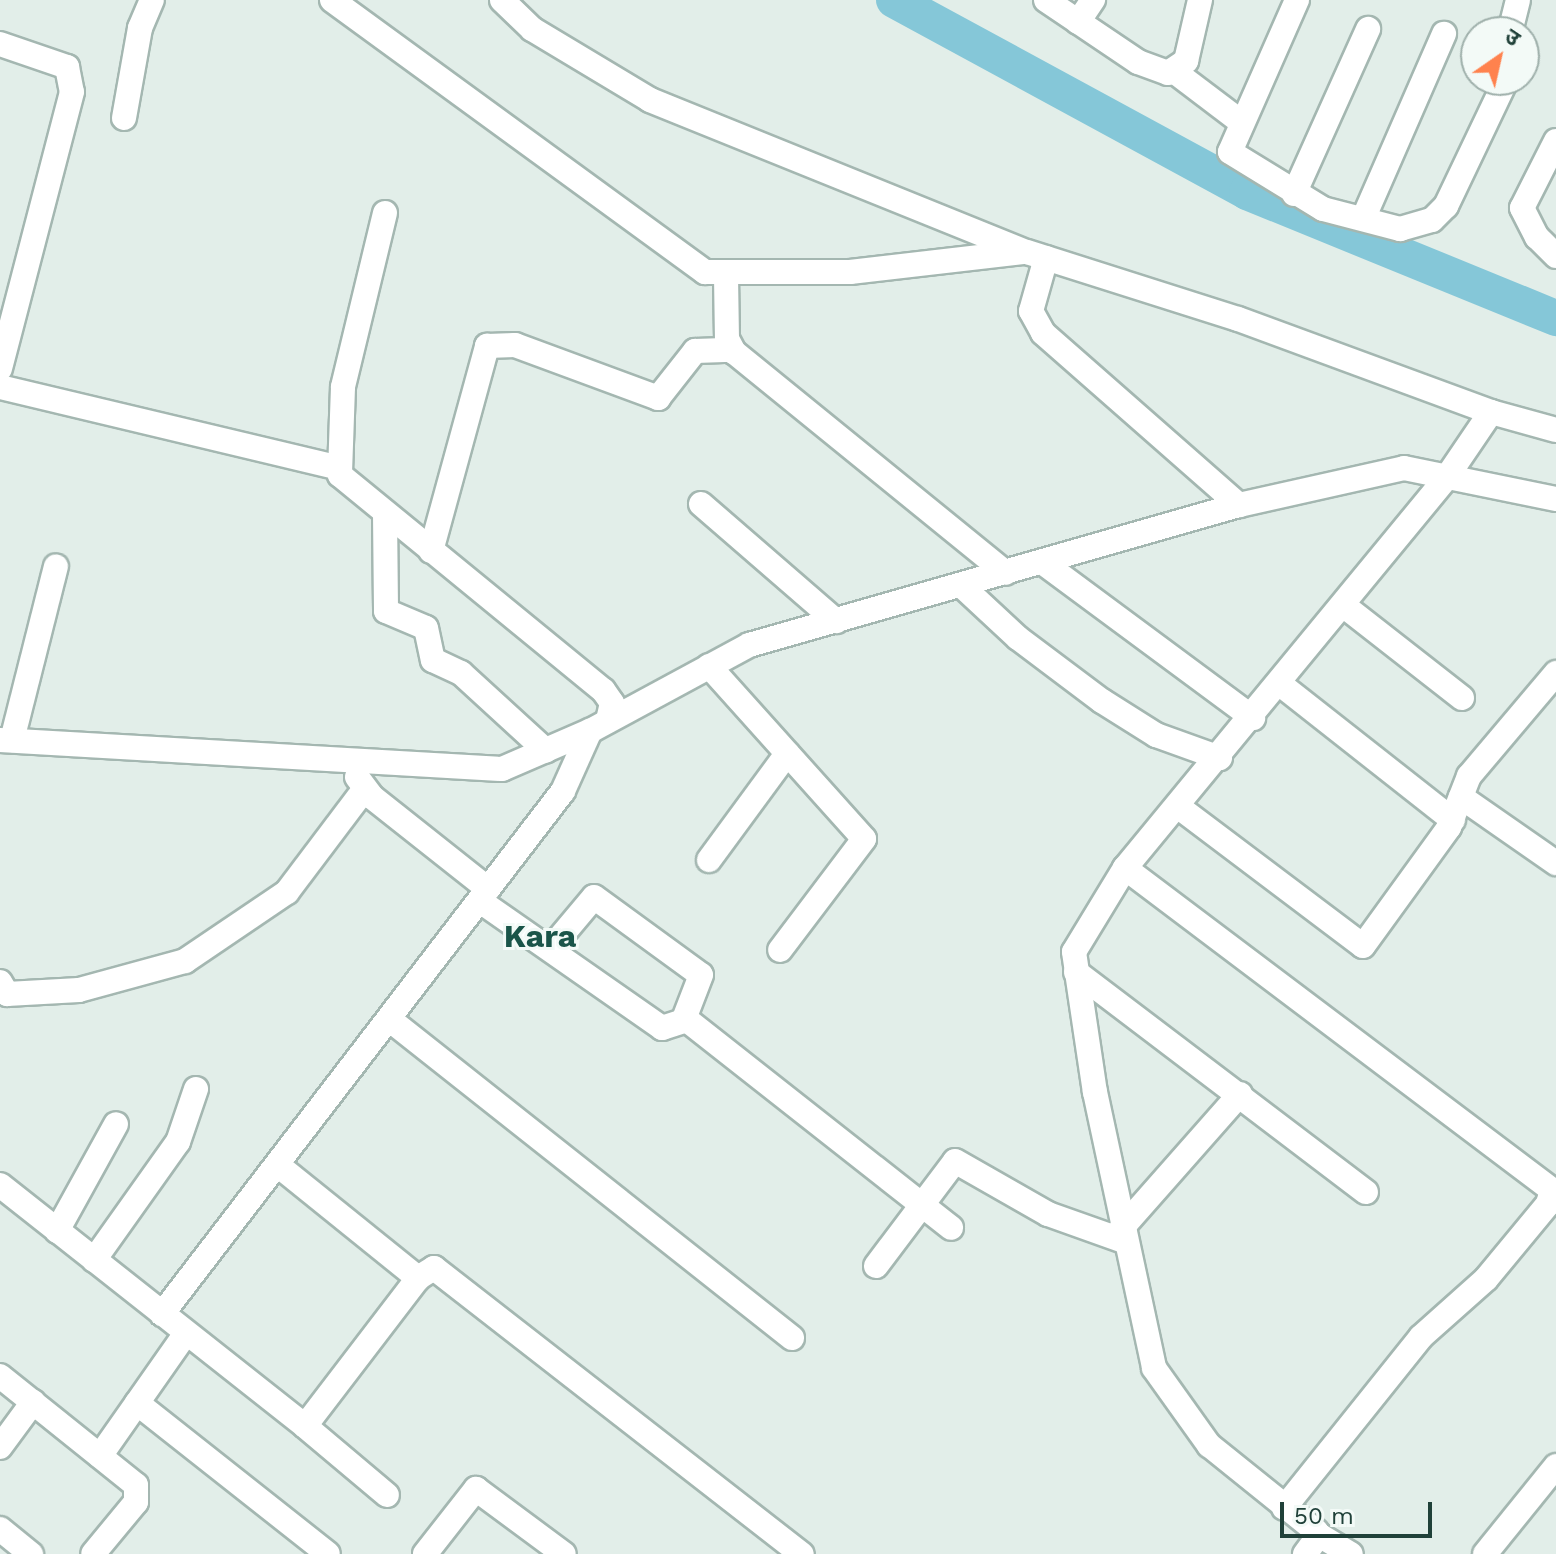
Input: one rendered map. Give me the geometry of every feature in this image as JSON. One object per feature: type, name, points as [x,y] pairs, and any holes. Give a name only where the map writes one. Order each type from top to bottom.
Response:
[{"type":"street","points":[[124,118],[140,28],[152,0]]},
{"type":"street","points":[[332,0],[682,260],[726,276],[850,272],[1036,255]]},
{"type":"street","points":[[502,0],[532,29],[650,100],[1036,255],[1238,319],[1491,412],[1556,430]]},
{"type":"street","points":[[1046,0],[1138,62],[1175,72],[1241,122]]},
{"type":"street","points":[[1078,22],[1093,0]]},
{"type":"street","points":[[1175,72],[1189,53],[1200,0]]},
{"type":"street","points":[[1297,0],[1241,122],[1232,155],[1323,209],[1407,229],[1441,214],[1498,96]]},
{"type":"street","points":[[1294,194],[1368,29]]},
{"type":"street","points":[[1364,217],[1444,34]]},
{"type":"street","points":[[0,44],[67,67],[72,92],[0,369]]},
{"type":"street","points":[[1556,141],[1522,208],[1537,237],[1556,256]]},
{"type":"street","points":[[162,1314],[279,1166],[576,771],[612,703],[603,690],[344,481],[337,467],[343,387],[385,213]]},
{"type":"street","points":[[1036,255],[1031,311],[1043,333],[1239,505]]},
{"type":"street","points":[[726,276],[732,350]]},
{"type":"street","points":[[431,551],[487,346],[515,345],[658,398],[695,351],[732,350],[1006,573]]},
{"type":"street","points":[[0,387],[337,467]]},
{"type":"street","points":[[1351,1554],[1312,1545],[1284,1508],[1209,1445],[1158,1378],[1123,1235],[1076,972],[1081,931],[1125,868],[1180,808],[1447,477],[1491,412]]},
{"type":"street","points":[[56,566],[6,740],[350,765],[492,770],[546,751],[599,726],[749,645],[1045,564],[1239,505],[1393,469],[1556,499]]},
{"type":"street","points":[[701,504],[836,621]]},
{"type":"street","points":[[385,514],[386,611],[426,628],[433,660],[461,673],[546,751]]},
{"type":"street","points":[[1045,564],[1253,718]]},
{"type":"street","points":[[962,586],[1018,638],[1102,701],[1156,735],[1220,758]]},
{"type":"street","points":[[1343,605],[1462,698]]},
{"type":"street","points":[[709,666],[864,839],[780,950]]},
{"type":"street","points":[[1280,684],[1457,808],[1556,863]]},
{"type":"street","points":[[1180,808],[1363,946],[1457,808],[1469,776],[1551,689]]},
{"type":"street","points":[[709,860],[787,754]]},
{"type":"street","points":[[350,765],[364,790],[484,895],[552,947],[665,1029],[684,1019],[701,975],[594,897],[552,947]]},
{"type":"street","points":[[0,982],[7,994],[79,990],[185,961],[287,892],[364,790]]},
{"type":"street","points":[[1125,868],[1552,1190],[1548,1204],[1486,1279],[1421,1337],[1284,1508]]},
{"type":"street","points":[[1076,972],[1366,1192]]},
{"type":"street","points":[[389,1019],[792,1338]]},
{"type":"street","points":[[684,1019],[951,1228]]},
{"type":"street","points":[[94,1260],[178,1142],[196,1089]]},
{"type":"street","points":[[1123,1235],[1240,1094]]},
{"type":"street","points":[[57,1231],[116,1124]]},
{"type":"street","points":[[876,1266],[958,1161],[1048,1214],[1123,1235]]},
{"type":"street","points":[[279,1166],[418,1278]]},
{"type":"street","points":[[0,1185],[305,1426],[387,1495]]},
{"type":"street","points":[[305,1426],[428,1268],[439,1271],[802,1554]]},
{"type":"street","points":[[100,1456],[186,1333]]},
{"type":"street","points":[[0,1376],[100,1456],[138,1494],[93,1554]]},
{"type":"street","points":[[0,1447],[33,1402]]},
{"type":"street","points":[[137,1403],[328,1554]]},
{"type":"street","points":[[1485,1554],[1556,1466]]},
{"type":"street","points":[[425,1554],[476,1489],[564,1554]]},
{"type":"street","points":[[0,1529],[31,1554]]},
{"type":"waterway","points":[[894,0],[1247,192],[1556,318]]},
{"type":"district","name":"Kara","points":[[540,936]]}]
